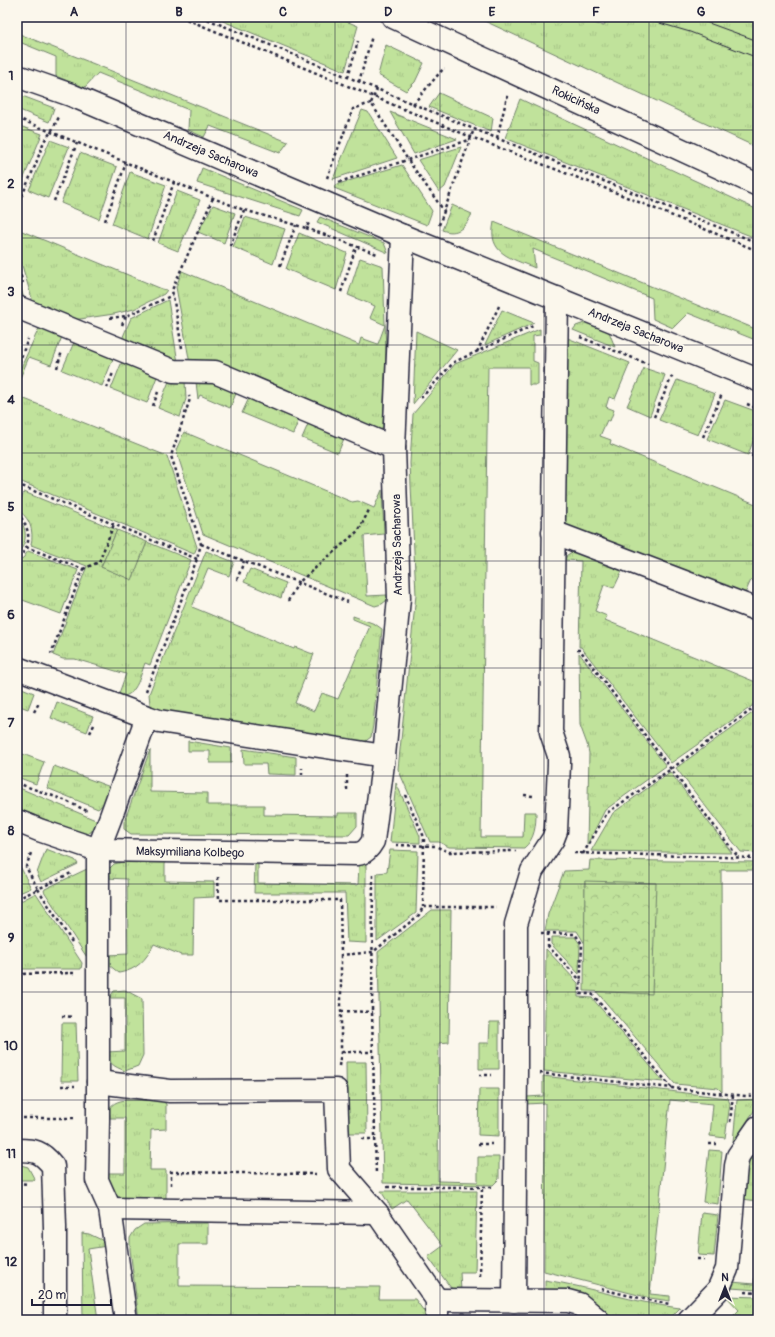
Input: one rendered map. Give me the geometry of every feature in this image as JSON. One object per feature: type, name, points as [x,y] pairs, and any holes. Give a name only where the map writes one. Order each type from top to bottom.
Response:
[{"type":"street","name":"Rokicińska","points":[[393,17],[758,185]]},
{"type":"street","name":"Andrzeja Sacharowa","points":[[17,76],[71,95],[322,191],[403,236],[758,380]]},
{"type":"street","name":"Andrzeja Sacharowa","points":[[367,850],[373,841],[384,756],[399,598],[394,448],[403,236]]},
{"type":"street","points":[[514,1301],[516,924],[532,872],[553,839],[556,831],[559,764],[551,732],[557,298]]},
{"type":"street","points":[[17,307],[166,369],[173,371],[215,372],[394,448]]},
{"type":"street","points":[[553,532],[758,610]]},
{"type":"street","points":[[17,668],[160,721],[384,756]]},
{"type":"street","points":[[126,1320],[110,1209],[97,1180],[98,850],[110,819],[142,715]]},
{"type":"street","name":"Maksymiliana Kolbego","points":[[17,821],[98,850],[357,854],[367,850]]},
{"type":"street","points":[[98,1082],[170,1091],[336,1090],[339,1169],[377,1212],[437,1310],[514,1301],[568,1301],[579,1304],[598,1320]]},
{"type":"street","points":[[688,1320],[718,1290],[723,1280],[726,1269],[738,1156],[758,1127]]},
{"type":"street","points":[[17,1150],[32,1150],[53,1166],[55,1227],[55,1320]]},
{"type":"street","points":[[110,1209],[377,1212]]},
{"type":"path","points":[[181,17],[471,137],[602,187],[758,251]]},
{"type":"path","points":[[202,17],[474,129],[758,243]]},
{"type":"path","points":[[359,82],[372,36]]},
{"type":"path","points":[[348,77],[358,41]]},
{"type":"path","points":[[413,104],[443,68],[450,72]]},
{"type":"path","points":[[17,118],[244,210],[306,228],[322,191],[353,108],[371,103],[377,89]]},
{"type":"path","points":[[497,138],[507,97],[500,94]]},
{"type":"path","points":[[17,207],[44,141],[51,132],[71,95]]},
{"type":"path","points":[[371,103],[408,160],[444,211]]},
{"type":"path","points":[[431,247],[474,129]]},
{"type":"path","points":[[322,191],[333,184],[470,140]]},
{"type":"path","points":[[54,201],[77,143]]},
{"type":"path","points":[[105,222],[126,163]]},
{"type":"path","points":[[153,241],[174,182]]},
{"type":"path","points":[[142,715],[202,544],[171,456],[190,399],[172,290],[213,198]]},
{"type":"path","points":[[230,246],[244,210]]},
{"type":"path","points":[[280,266],[296,225]]},
{"type":"path","points":[[341,292],[356,246]]},
{"type":"path","points":[[477,352],[500,304]]},
{"type":"path","points":[[419,400],[454,362],[537,325]]},
{"type":"path","points":[[654,418],[673,374]]},
{"type":"path","points":[[703,437],[722,394]]},
{"type":"path","points":[[752,457],[758,442]]},
{"type":"path","points":[[17,484],[197,558]]},
{"type":"path","points":[[17,498],[22,486]]},
{"type":"path","points":[[288,601],[298,583],[359,530],[372,504]]},
{"type":"path","points":[[17,513],[24,520],[28,529],[29,538],[26,547],[17,558]]},
{"type":"path","points":[[26,547],[83,569],[99,562],[114,524]]},
{"type":"path","points":[[202,544],[348,602]]},
{"type":"path","points":[[237,580],[244,561]]},
{"type":"path","points":[[42,676],[83,569]]},
{"type":"path","points":[[552,650],[580,650],[738,857]]},
{"type":"path","points":[[583,854],[607,813],[671,769],[758,705]]},
{"type":"path","points":[[347,770],[347,793]]},
{"type":"path","points":[[17,783],[64,800],[91,813]]},
{"type":"path","points":[[341,955],[373,952],[419,915],[423,907],[424,837],[404,794]]},
{"type":"path","points":[[17,899],[38,889],[26,867],[39,830]]},
{"type":"path","points":[[367,850],[373,869],[372,1012],[377,1212]]},
{"type":"path","points":[[218,853],[219,900],[340,900],[341,1052],[336,1090]]},
{"type":"path","points":[[423,907],[501,907]]},
{"type":"path","points":[[516,933],[575,934],[582,944],[580,994],[592,994],[672,1088]]},
{"type":"path","points":[[548,933],[548,946],[581,982]]},
{"type":"path","points":[[17,974],[78,974]]},
{"type":"path","points":[[341,1011],[372,1012]]},
{"type":"path","points":[[62,1016],[80,1017]]},
{"type":"path","points":[[341,1052],[373,1052]]},
{"type":"path","points":[[516,1071],[733,1095],[758,1095]]},
{"type":"path","points":[[17,1118],[78,1118]]},
{"type":"path","points":[[170,1210],[171,1172],[344,1175]]},
{"type":"path","points":[[377,1187],[482,1188]]},
{"type":"green space","points":[[213,17],[336,17],[358,26],[345,71]]},
{"type":"green space","points":[[476,17],[573,17],[604,26],[607,17],[758,17],[758,148]]},
{"type":"green space","points":[[17,33],[288,142],[280,153],[210,126],[204,137],[188,130],[189,110],[98,73],[84,88],[56,76],[56,57],[17,41]]},
{"type":"green space","points":[[386,45],[424,63],[415,82],[406,91],[378,75]]},
{"type":"green space","points":[[439,93],[493,118],[491,132],[429,107]]},
{"type":"green space","points":[[17,94],[54,108],[49,122],[17,109]]},
{"type":"green space","points":[[520,99],[758,210],[758,239],[505,138]]},
{"type":"green space","points":[[362,110],[368,112],[397,158],[333,179]]},
{"type":"green space","points":[[390,112],[457,139],[414,154]]},
{"type":"green space","points":[[17,125],[42,134],[23,180],[17,178]]},
{"type":"green space","points":[[50,140],[69,147],[48,198],[29,190]]},
{"type":"green space","points":[[461,147],[445,187],[439,192],[418,160]]},
{"type":"green space","points":[[80,153],[117,167],[99,219],[61,203]]},
{"type":"green space","points":[[402,165],[432,211],[427,225],[334,188],[335,185]]},
{"type":"green space","points":[[202,168],[303,210],[300,216],[197,183]]},
{"type":"green space","points":[[130,172],[166,185],[148,239],[112,224]]},
{"type":"green space","points":[[177,191],[200,200],[178,251],[158,243]]},
{"type":"green space","points":[[213,205],[235,213],[224,243],[198,232]]},
{"type":"green space","points":[[452,205],[472,214],[467,223],[460,229],[457,231],[448,232],[442,230]]},
{"type":"green space","points":[[245,217],[285,229],[273,264],[233,247]]},
{"type":"green space","points":[[320,217],[384,243],[388,253],[317,222]]},
{"type":"green space","points":[[494,222],[758,330],[758,341],[688,313],[673,328],[653,319],[652,298],[533,249],[535,268],[517,261],[503,253],[498,248],[494,241]]},
{"type":"green space","points":[[17,229],[167,290],[164,294],[134,309],[114,314],[73,320],[33,302],[17,249]]},
{"type":"green space","points":[[299,233],[347,253],[336,290],[286,269]]},
{"type":"green space","points":[[360,258],[383,266],[386,352],[383,428],[378,431],[190,364],[176,287],[182,271],[359,345],[361,338],[378,344],[385,325],[370,318],[375,306],[348,295]]},
{"type":"green space","points":[[17,274],[24,299],[17,296]]},
{"type":"green space","points":[[168,300],[178,363],[122,339],[131,318]]},
{"type":"green space","points":[[502,310],[534,323],[485,345]]},
{"type":"green space","points":[[587,322],[609,332],[615,347],[573,330],[576,326]]},
{"type":"green space","points":[[40,326],[63,334],[51,365],[29,357],[17,385],[17,376]]},
{"type":"green space","points":[[540,329],[540,335],[533,336],[533,361],[538,363],[538,385],[529,385],[529,367],[488,367],[481,837],[523,837],[524,812],[536,812],[535,827],[531,840],[524,848],[449,847],[439,842],[430,842],[398,769],[416,595],[410,463],[413,414],[455,364]]},
{"type":"green space","points":[[416,331],[457,350],[413,404]]},
{"type":"green space","points":[[565,337],[630,363],[615,399],[609,397],[606,407],[614,410],[610,421],[607,420],[600,436],[611,440],[610,444],[758,505],[758,583],[751,580],[743,598],[569,530],[563,517]]},
{"type":"green space","points":[[75,340],[115,354],[102,386],[62,370]]},
{"type":"green space","points":[[123,359],[158,374],[147,403],[111,389]]},
{"type":"green space","points":[[644,368],[665,375],[650,416],[627,406]]},
{"type":"green space","points":[[170,379],[185,381],[186,399],[180,417],[158,408]]},
{"type":"green space","points":[[677,380],[715,394],[698,435],[659,420]]},
{"type":"green space","points":[[215,381],[237,391],[230,408],[200,395],[198,399],[196,382]]},
{"type":"green space","points":[[17,396],[167,456],[197,547],[194,554],[17,480]]},
{"type":"green space","points":[[249,398],[300,417],[293,434],[242,413]]},
{"type":"green space","points":[[725,400],[758,412],[758,428],[748,455],[707,439]]},
{"type":"green space","points":[[309,422],[345,436],[338,453],[302,438]]},
{"type":"green space","points":[[184,432],[352,502],[358,501],[374,508],[382,490],[384,534],[364,536],[367,596],[387,595],[387,600],[382,604],[375,606],[203,534],[176,450]]},
{"type":"green space","points":[[24,492],[117,530],[101,567],[132,579],[147,542],[191,560],[150,665],[145,663],[136,686],[129,694],[118,696],[126,674],[75,659],[63,659],[53,655],[87,566],[31,545],[32,535],[28,520],[17,510]]},
{"type":"green space","points":[[17,517],[21,521],[25,530],[25,541],[21,550],[17,554]]},
{"type":"green space","points":[[117,530],[147,542],[132,580],[101,567]]},
{"type":"green space","points":[[28,551],[78,570],[61,614],[17,598],[17,563]]},
{"type":"green space","points":[[206,551],[234,562],[229,576],[208,568],[192,607],[294,649],[295,647],[314,654],[295,703],[314,711],[322,693],[338,699],[370,626],[353,619],[353,616],[375,624],[382,629],[371,737],[363,743],[156,713],[150,704],[149,694]]},
{"type":"green space","points":[[574,551],[624,567],[614,588],[604,585],[595,611],[607,616],[605,620],[758,683],[758,702],[671,763],[581,647],[579,647],[581,561],[565,560],[567,555]]},
{"type":"green space","points":[[250,569],[286,583],[281,598],[244,582]]},
{"type":"green space","points":[[579,653],[666,766],[605,810],[587,845],[589,753],[580,725]]},
{"type":"green space","points":[[17,686],[34,693],[28,709],[17,705]]},
{"type":"green space","points":[[57,702],[93,716],[87,732],[51,718]]},
{"type":"green space","points":[[758,709],[758,853],[741,852],[676,768]]},
{"type":"green space","points":[[188,741],[231,748],[231,763],[210,763],[210,751],[188,751]]},
{"type":"green space","points":[[243,749],[296,757],[296,775],[267,774],[266,764],[244,764]]},
{"type":"green space","points":[[150,750],[150,792],[207,793],[207,805],[264,805],[264,815],[338,816],[338,813],[357,813],[357,826],[349,835],[131,834],[124,829],[124,822]]},
{"type":"green space","points":[[17,752],[44,762],[36,784],[17,777]]},
{"type":"green space","points":[[54,766],[113,788],[106,802],[98,809],[47,788]]},
{"type":"green space","points":[[670,772],[732,853],[591,851],[613,813]]},
{"type":"green space","points":[[396,783],[420,836],[420,843],[390,842]]},
{"type":"green space","points":[[17,787],[98,821],[91,832],[84,835],[17,808]]},
{"type":"green space","points":[[46,849],[75,860],[78,864],[41,882],[37,873]]},
{"type":"green space","points":[[390,850],[418,851],[416,913],[377,941],[377,873],[387,872]]},
{"type":"green space","points":[[590,860],[758,862],[758,870],[721,870],[722,1092],[718,1088],[675,1084],[596,991],[652,993],[585,881],[585,944],[577,931],[545,931],[548,914],[564,871],[589,870]]},
{"type":"green space","points":[[127,861],[165,861],[165,881],[214,882],[214,897],[194,898],[193,955],[181,955],[154,944],[148,955],[136,967],[119,973],[109,965],[107,955],[128,954],[127,879],[106,878],[107,871],[114,864]]},
{"type":"green space","points":[[255,863],[258,863],[258,883],[358,885],[359,864],[366,863],[366,943],[347,942],[345,893],[254,893]]},
{"type":"green space","points":[[17,866],[21,868],[31,888],[17,894]]},
{"type":"green space","points":[[87,869],[88,959],[44,891],[45,889]]},
{"type":"green space","points":[[585,881],[656,883],[652,994],[584,991]]},
{"type":"green space","points":[[36,893],[82,963],[81,969],[17,969],[17,903]]},
{"type":"green space","points":[[432,910],[451,910],[449,1042],[439,1043],[438,1181],[478,1182],[478,1157],[499,1157],[499,1179],[493,1185],[383,1183],[378,952]]},
{"type":"green space","points":[[551,937],[575,937],[580,944],[579,974],[551,944]]},
{"type":"green space","points":[[546,949],[578,983],[578,997],[592,998],[664,1082],[544,1071]]},
{"type":"green space","points":[[17,979],[19,979],[18,1115],[17,1114]]},
{"type":"green space","points":[[125,990],[142,999],[143,1055],[138,1066],[125,1071],[118,1068],[109,1060],[107,1052],[125,1051],[125,998],[109,998],[114,991]]},
{"type":"green space","points":[[490,1022],[499,1022],[499,1069],[479,1069],[479,1043],[489,1043]]},
{"type":"green space","points":[[62,1023],[76,1023],[78,1081],[61,1081]]},
{"type":"green space","points":[[346,1062],[366,1062],[367,1133],[347,1133]]},
{"type":"green space","points":[[543,1076],[728,1098],[730,1104],[725,1138],[710,1136],[713,1104],[670,1100],[650,1294],[670,1296],[670,1301],[650,1298],[544,1271],[545,1103],[526,1104],[527,1097],[543,1096]]},
{"type":"green space","points":[[479,1089],[499,1089],[499,1136],[478,1135]]},
{"type":"green space","points":[[758,1099],[758,1105],[733,1142],[737,1100]]},
{"type":"green space","points":[[125,1100],[161,1100],[166,1104],[166,1129],[151,1130],[150,1170],[166,1170],[166,1202],[132,1200],[117,1197],[105,1173],[125,1173],[125,1118],[105,1118],[112,1105]]},
{"type":"green space","points":[[758,1148],[758,1201],[742,1199],[748,1162]]},
{"type":"green space","points":[[709,1150],[722,1151],[718,1204],[703,1202]]},
{"type":"green space","points":[[17,1164],[28,1167],[35,1180],[17,1180]]},
{"type":"green space","points":[[381,1191],[477,1191],[475,1272],[460,1272],[461,1291],[451,1288],[428,1257],[443,1246],[407,1199],[392,1209]]},
{"type":"green space","points":[[702,1213],[718,1215],[714,1256],[698,1255]]},
{"type":"green space","points":[[208,1223],[208,1244],[179,1244],[179,1286],[380,1287],[379,1299],[415,1299],[426,1314],[428,1320],[139,1320],[130,1249],[130,1238],[135,1230],[144,1224]]},
{"type":"green space","points":[[82,1233],[89,1234],[106,1242],[107,1246],[88,1249],[98,1320],[83,1320]]},
{"type":"green space","points":[[758,1237],[758,1290],[731,1288],[732,1282],[754,1284]]},
{"type":"green space","points":[[545,1280],[663,1306],[680,1308],[668,1320],[614,1320],[598,1304],[584,1296],[567,1293],[545,1292]]},
{"type":"green space","points":[[726,1296],[758,1297],[758,1320],[729,1320],[739,1310]]},
{"type":"tram line","points":[[639,17],[690,32],[758,58]]},
{"type":"tram line","points":[[692,17],[758,41]]}]
